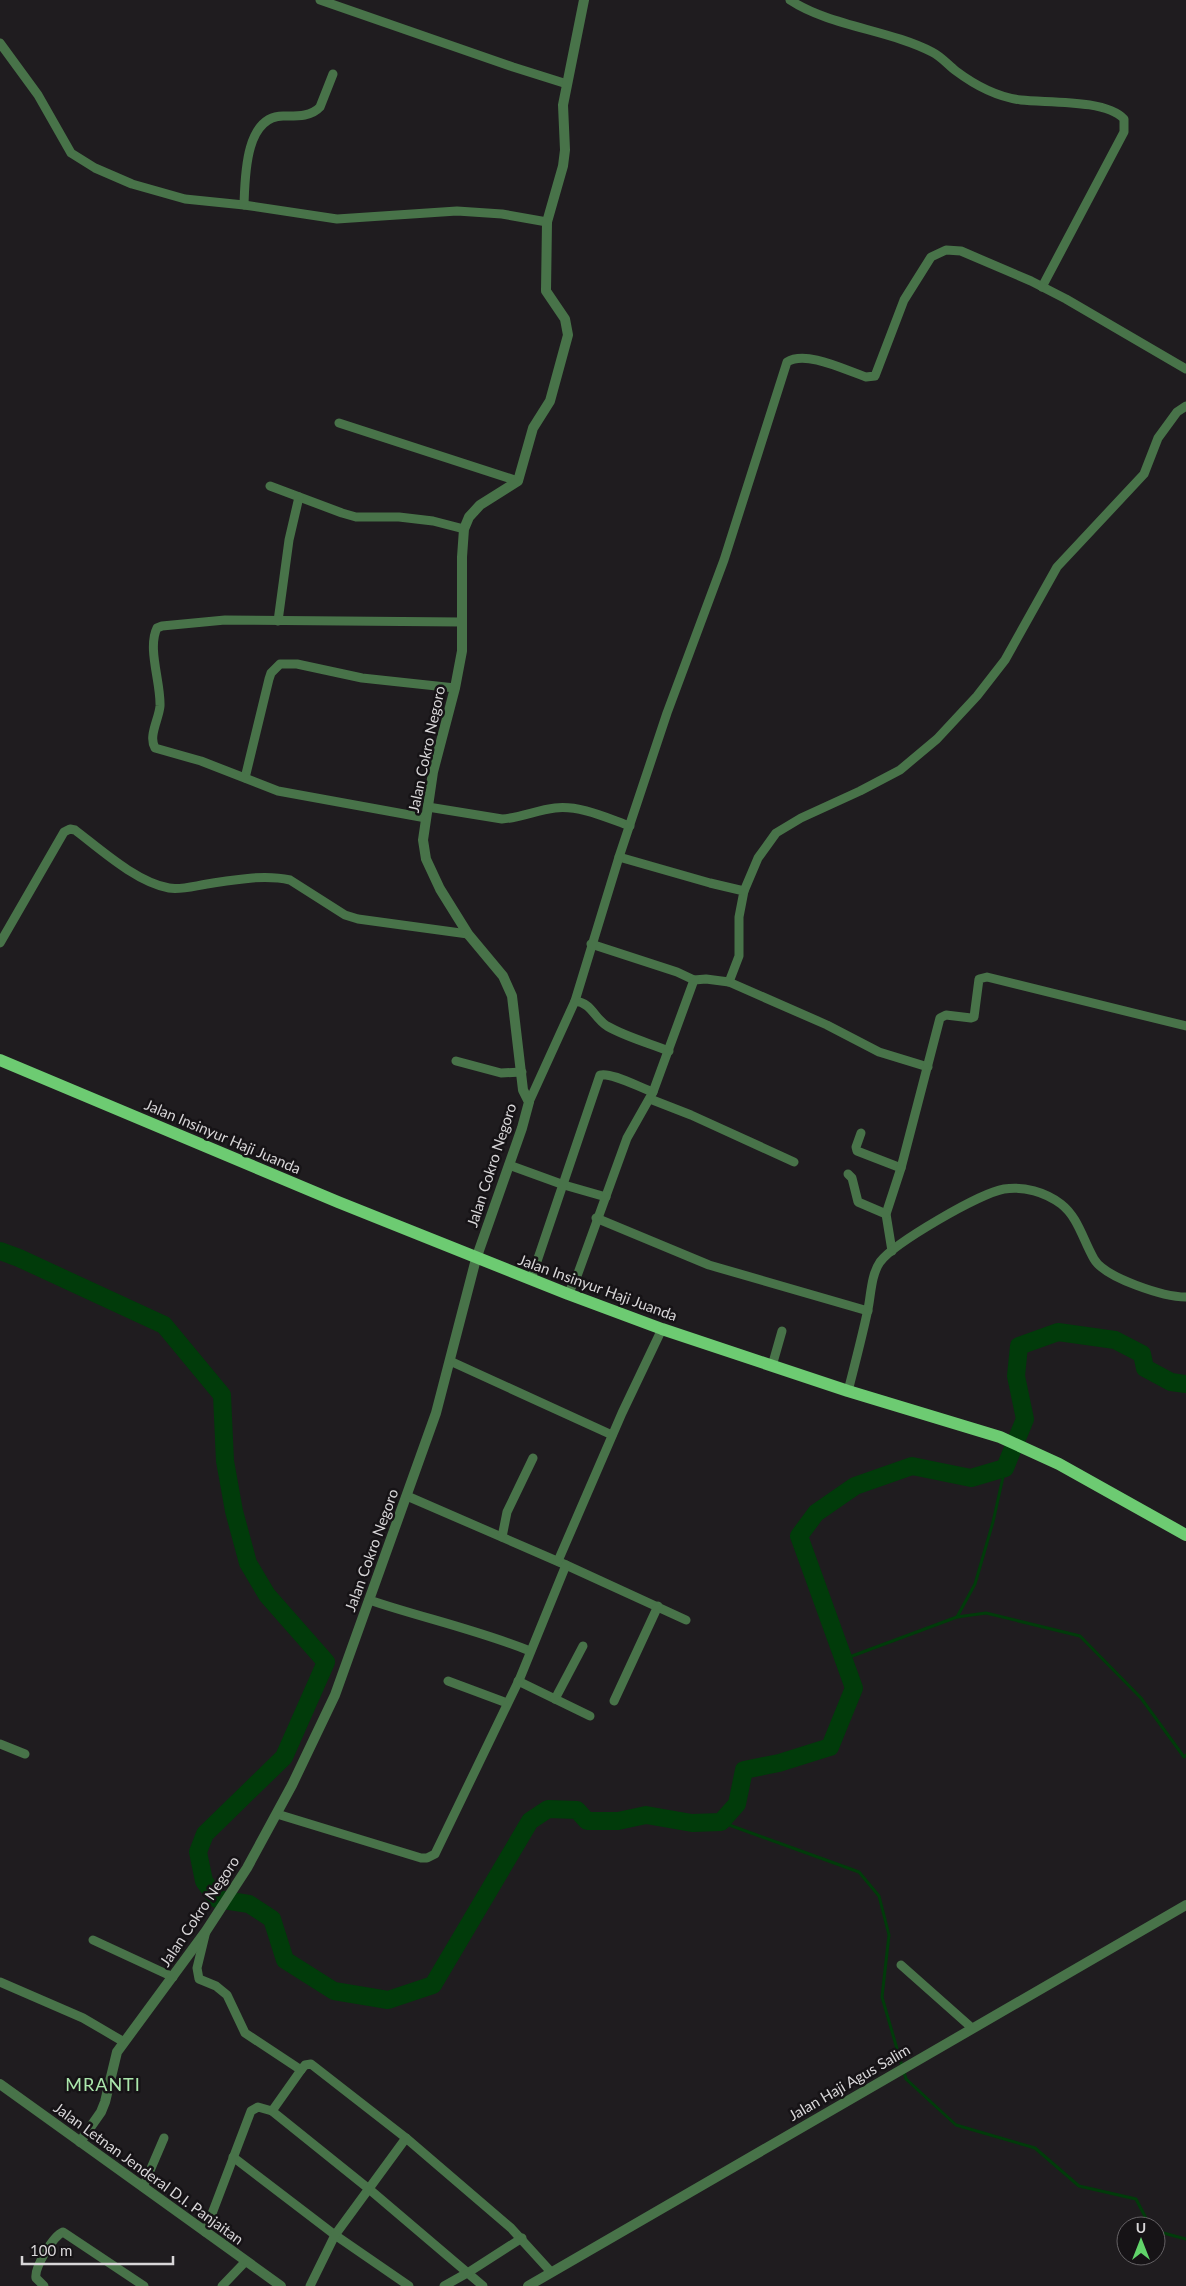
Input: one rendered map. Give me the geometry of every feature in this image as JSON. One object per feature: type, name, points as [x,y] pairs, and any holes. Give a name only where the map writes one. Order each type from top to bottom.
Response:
[{"type":"main road","name":"Jalan Insinyur Haji Juanda","points":[[0,1060],[530,1280],[662,1329],[772,1366],[1000,1437],[1059,1464],[1186,1535]]},
{"type":"street","points":[[320,0],[567,84]]},
{"type":"street","points":[[340,423],[518,481],[533,428],[550,401],[568,336],[565,320],[546,290],[547,222],[563,166],[562,117],[584,0]]},
{"type":"street","points":[[790,0],[813,12],[927,50],[993,94],[1024,100],[1064,101],[1114,112],[1124,119],[1124,132],[1042,286]]},
{"type":"street","points":[[0,43],[38,95],[67,148],[77,158],[132,184],[169,196],[244,204],[337,219],[457,211],[502,214],[547,222]]},
{"type":"street","points":[[244,204],[247,161],[261,124],[280,116],[302,116],[317,111],[333,74]]},
{"type":"street","points":[[528,1102],[574,1001],[619,857],[667,714],[724,560],[787,362],[793,358],[808,358],[866,377],[875,376],[904,300],[931,257],[937,252],[946,250],[961,251],[1042,286],[1186,369]]},
{"type":"street","points":[[729,982],[739,956],[739,917],[744,890],[758,858],[776,833],[801,818],[900,770],[937,738],[977,696],[1005,660],[1057,567],[1144,474],[1158,438],[1177,412],[1186,406]]},
{"type":"street","name":"Jalan Cokro Negoro","points":[[80,2142],[101,2112],[105,2102],[112,2064],[117,2052],[206,1931],[247,1868],[277,1814],[335,1695],[436,1414],[476,1259],[509,1165],[528,1102],[523,1090],[512,996],[503,976],[468,934],[440,889],[426,859],[423,840],[433,772],[455,688],[462,651],[462,557],[464,529],[469,517],[480,505],[518,481]]},
{"type":"street","points":[[270,486],[356,517],[399,517],[433,521],[464,529]]},
{"type":"street","points":[[278,621],[290,540],[300,497]]},
{"type":"street","points":[[426,818],[278,792],[201,761],[160,750],[154,745],[152,738],[160,704],[153,638],[157,628],[167,625],[225,620],[461,622]]},
{"type":"street","points":[[245,778],[269,679],[271,673],[280,664],[297,664],[362,678],[455,688]]},
{"type":"street","points":[[428,807],[502,819],[557,808],[568,808],[583,810],[630,826]]},
{"type":"street","points":[[0,943],[64,832],[70,829],[75,830],[131,871],[168,888],[184,888],[234,880],[281,878],[290,880],[346,914],[358,918],[468,934]]},
{"type":"street","points":[[619,857],[710,884],[744,890]]},
{"type":"street","points":[[591,944],[676,972],[694,980],[706,979],[729,982],[827,1025],[879,1052],[928,1067]]},
{"type":"street","points":[[892,1251],[886,1214],[901,1168],[940,1018],[946,1015],[974,1017],[977,982],[983,977],[1113,1006],[1186,1026]]},
{"type":"street","points":[[568,1294],[627,1138],[651,1096],[694,980]]},
{"type":"street","points":[[574,1001],[584,1002],[606,1025],[669,1051]]},
{"type":"street","points":[[456,1061],[501,1073],[522,1072]]},
{"type":"street","points":[[530,1280],[600,1075],[606,1074],[618,1078],[651,1096],[794,1162]]},
{"type":"street","points":[[861,1133],[856,1147],[857,1151],[901,1168]]},
{"type":"street","points":[[509,1165],[564,1185],[606,1197]]},
{"type":"street","points":[[848,1174],[852,1178],[858,1202],[886,1214]]},
{"type":"street","points":[[848,1391],[880,1262],[927,1226],[989,1194],[1008,1189],[1027,1190],[1050,1197],[1073,1216],[1094,1260],[1100,1267],[1107,1272],[1166,1295],[1186,1297]]},
{"type":"street","points":[[596,1218],[709,1265],[868,1311]]},
{"type":"street","points":[[277,1814],[421,1858],[435,1854],[518,1680],[612,1435],[662,1329]]},
{"type":"street","points":[[772,1366],[782,1331]]},
{"type":"street","points":[[450,1361],[612,1435]]},
{"type":"street","points":[[502,1537],[507,1512],[533,1458]]},
{"type":"street","points":[[407,1496],[562,1563],[686,1620]]},
{"type":"street","points":[[369,1600],[421,1618],[490,1635],[530,1652]]},
{"type":"street","points":[[614,1701],[658,1606]]},
{"type":"street","points":[[555,1699],[583,1646]]},
{"type":"street","points":[[518,1680],[590,1716]]},
{"type":"street","points":[[448,1681],[507,1703]]},
{"type":"street","points":[[0,1744],[24,1754]]},
{"type":"street","name":"Jalan Haji Agus Salim","points":[[528,2286],[1186,1905]]},
{"type":"street","points":[[206,1931],[197,1968],[199,1979],[216,1986],[227,1995],[245,2033],[301,2070]]},
{"type":"street","points":[[93,1940],[173,1977]]},
{"type":"street","points":[[901,1965],[972,2028]]},
{"type":"street","points":[[0,1982],[82,2018],[124,2042]]},
{"type":"street","points":[[272,2111],[301,2070],[310,2064],[319,2068],[406,2138],[522,2238],[551,2272]]},
{"type":"street","name":"Jalan Letnan Jenderal D.I. Panjaitan","points":[[0,2084],[281,2286]]},
{"type":"street","points":[[205,2232],[251,2111],[258,2107],[272,2111],[369,2189],[469,2272],[483,2286]]},
{"type":"street","points":[[142,2187],[164,2138]]},
{"type":"street","points":[[310,2286],[335,2234],[406,2138]]},
{"type":"street","points":[[234,2157],[335,2234],[409,2286]]},
{"type":"street","points":[[44,2286],[38,2283],[36,2269],[55,2237],[63,2232],[144,2286]]},
{"type":"street","points":[[444,2286],[522,2238]]},
{"type":"street","points":[[222,2286],[246,2261]]},
{"type":"waterway","points":[[0,1251],[164,1325],[222,1395],[225,1461],[234,1511],[248,1563],[267,1595],[326,1662],[284,1757],[205,1834],[198,1852],[204,1881],[217,1899],[249,1904],[272,1919],[285,1960],[334,1991],[388,2000],[433,1985],[530,1821],[548,1809],[577,1810],[587,1821],[618,1821],[646,1815],[692,1823],[721,1822],[737,1804],[744,1770],[779,1763],[830,1747],[854,1688],[799,1536],[816,1513],[855,1486],[912,1466],[971,1478],[1005,1468],[1025,1419],[1016,1376],[1019,1346],[1058,1332],[1115,1340],[1142,1354],[1145,1368],[1171,1382],[1186,1384]]},
{"type":"waterway","points":[[957,1617],[975,1584],[993,1522],[1005,1468]]},
{"type":"waterway","points":[[844,1659],[957,1617],[986,1613],[1080,1636],[1141,1698],[1184,1757],[1186,1755]]},
{"type":"waterway","points":[[721,1822],[859,1872],[879,1896],[889,1935],[882,1997],[902,2066]]},
{"type":"waterway","points":[[904,2072],[906,2079],[956,2125],[1035,2148],[1079,2186],[1136,2199],[1145,2216]]},
{"type":"waterway","points":[[1166,2234],[1186,2239]]},
{"type":"district","name":"MRANTI","points":[[103,2084]]}]
